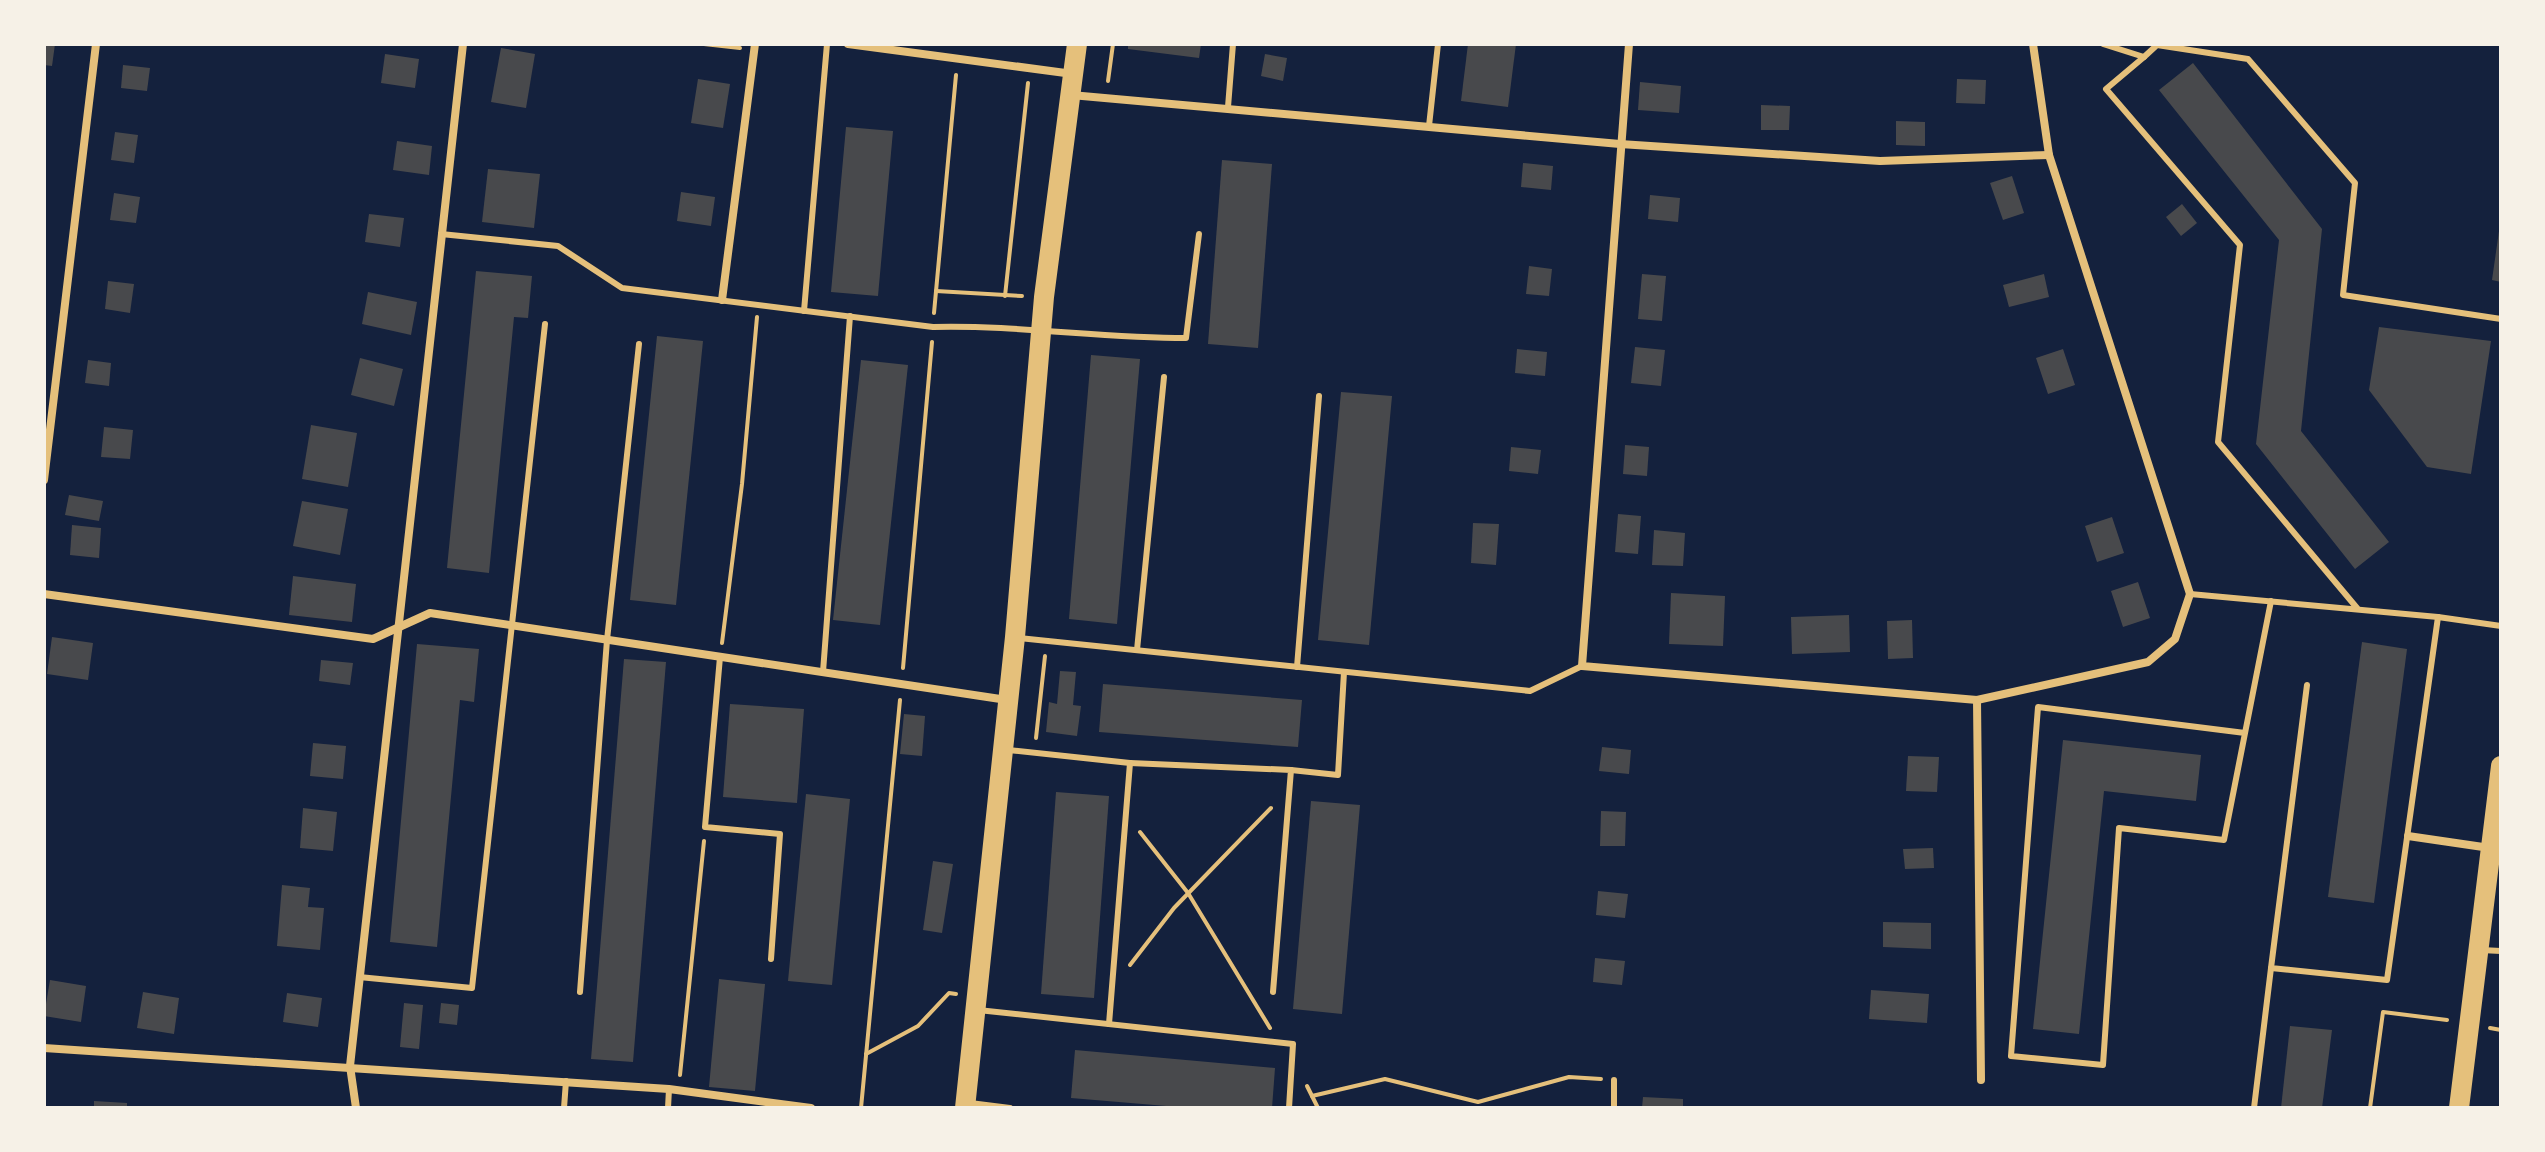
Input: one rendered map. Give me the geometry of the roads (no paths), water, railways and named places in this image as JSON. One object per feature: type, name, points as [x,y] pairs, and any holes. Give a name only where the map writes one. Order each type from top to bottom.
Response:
[{"type":"main road","points":[[965,1106],[1015,637],[1044,297],[1077,44]]},
{"type":"main road","points":[[2459,1108],[2501,766]]},
{"type":"street","points":[[44,480],[96,44]]},
{"type":"street","points":[[356,1108],[350,1066],[396,626],[463,44]]},
{"type":"street","points":[[848,44],[957,61],[1074,74]]},
{"type":"street","points":[[1629,44],[1582,666],[1977,700],[2148,662],[2175,639],[2190,594],[2049,155],[2033,44]]},
{"type":"street","points":[[722,300],[755,47]]},
{"type":"street","points":[[1071,95],[1620,144],[1880,161],[2049,155]]},
{"type":"street","points":[[44,594],[373,639],[430,613],[1007,700]]},
{"type":"street","points":[[1977,700],[1981,1080]]},
{"type":"street","points":[[2408,836],[2491,848]]},
{"type":"street","points":[[44,1048],[674,1089],[776,1106],[811,1108]]},
{"type":"lane","points":[[804,311],[827,44]]},
{"type":"lane","points":[[1228,107],[1233,44]]},
{"type":"lane","points":[[1429,126],[1438,44]]},
{"type":"lane","points":[[2103,44],[2144,57]]},
{"type":"lane","points":[[2357,608],[2218,442],[2240,245],[2106,89],[2157,45],[2248,59],[2355,183],[2343,295],[2501,319]]},
{"type":"lane","points":[[441,234],[558,246],[622,288],[933,327],[1186,338],[1199,234]]},
{"type":"lane","points":[[823,672],[850,316]]},
{"type":"lane","points":[[359,977],[472,988],[545,324]]},
{"type":"lane","points":[[580,992],[607,640],[639,344]]},
{"type":"lane","points":[[1137,650],[1164,377]]},
{"type":"lane","points":[[1297,667],[1319,396]]},
{"type":"lane","points":[[2190,594],[2357,608],[2501,626]]},
{"type":"lane","points":[[2245,733],[2038,707],[2011,1056],[2103,1065],[2119,828],[2224,840],[2271,601]]},
{"type":"lane","points":[[2271,968],[2387,980],[2438,617]]},
{"type":"lane","points":[[1015,637],[1530,691],[1582,666]]},
{"type":"lane","points":[[720,657],[705,827],[780,834],[771,959]]},
{"type":"lane","points":[[1002,749],[1130,763],[1338,775],[1344,672]]},
{"type":"lane","points":[[2254,1108],[2307,685]]},
{"type":"lane","points":[[1109,1024],[1130,763]]},
{"type":"lane","points":[[1273,992],[1291,770]]},
{"type":"lane","points":[[2479,949],[2501,951]]},
{"type":"lane","points":[[976,1003],[1109,1024],[1293,1044],[1289,1108]]},
{"type":"lane","points":[[1614,1080],[1614,1108]]},
{"type":"lane","points":[[564,1108],[566,1081]]},
{"type":"lane","points":[[668,1108],[674,1089]]},
{"type":"lane","points":[[965,1106],[1010,1108]]}]
